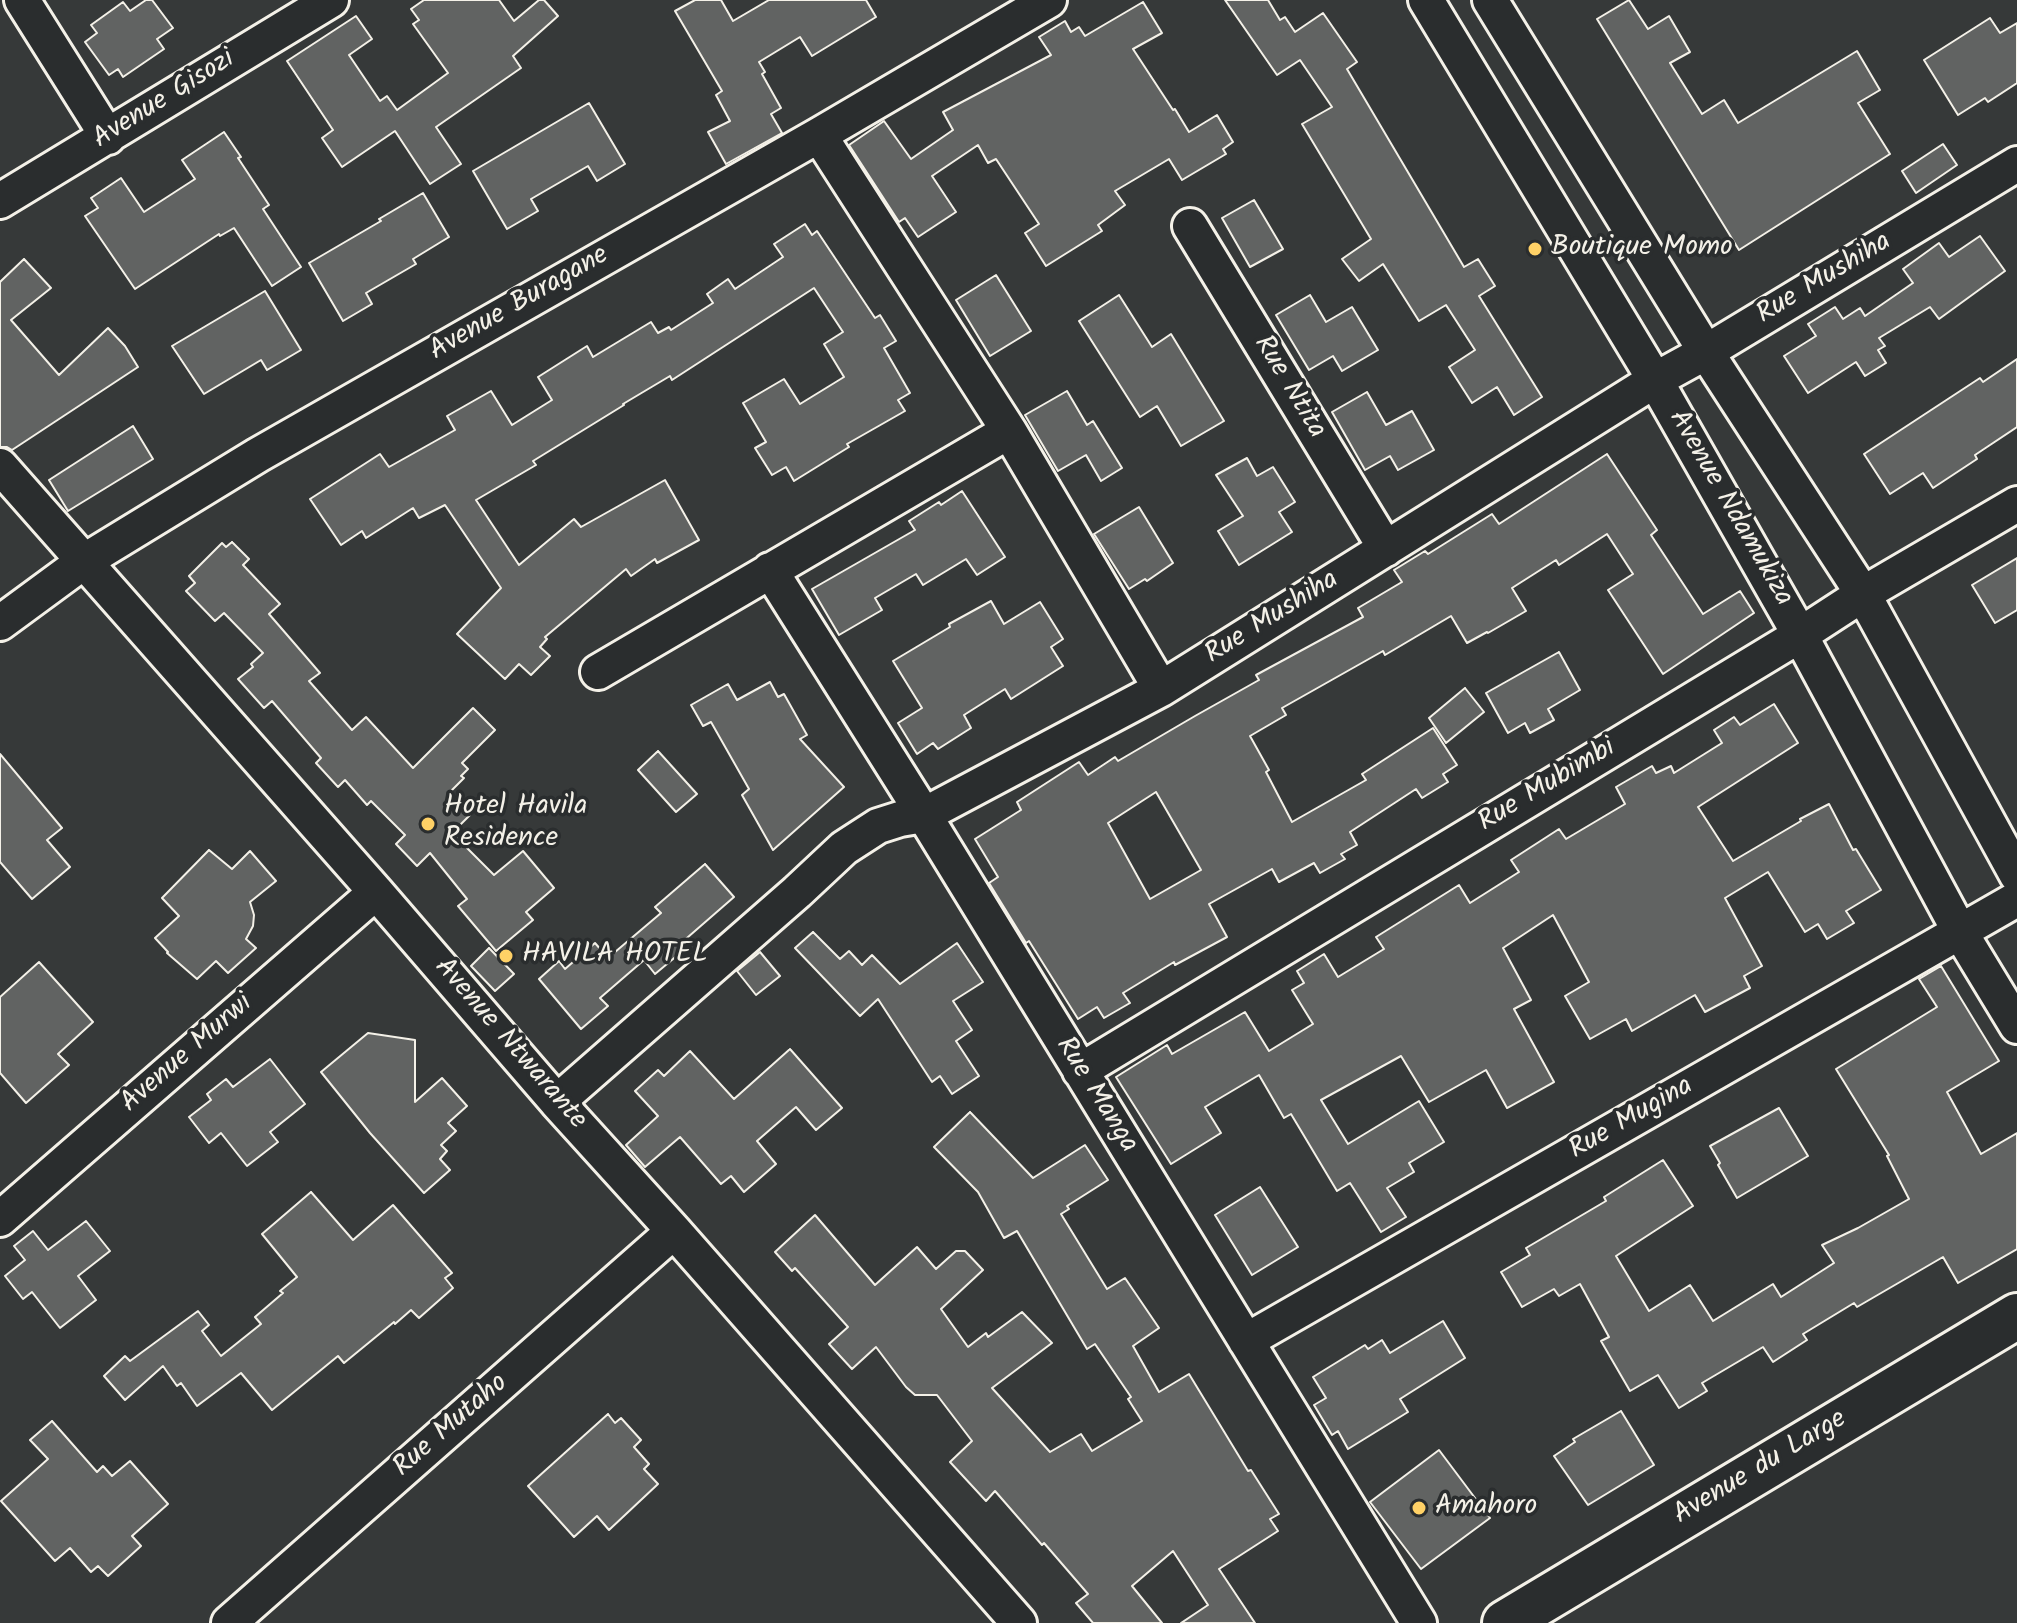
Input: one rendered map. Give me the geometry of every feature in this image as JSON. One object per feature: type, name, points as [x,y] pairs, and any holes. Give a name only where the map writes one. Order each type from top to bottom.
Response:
[{"type":"main road","name":"Avenue du Large","points":[[1505,1623],[2017,1316]]},
{"type":"street","points":[[22,0],[108,137]]},
{"type":"street","name":"Avenue Gisozi","points":[[0,201],[331,0]]},
{"type":"street","name":"Avenue Buragane","points":[[0,623],[83,562],[258,455],[1049,0]]},
{"type":"street","name":"Avenue Ndamukiza","points":[[1426,0],[1655,380],[1800,635],[1960,932],[2017,1026]]},
{"type":"street","points":[[1490,0],[1706,352],[1863,594],[2017,875]]},
{"type":"street","points":[[819,135],[1009,431],[1161,689]]},
{"type":"street","name":"Rue Mushiha","points":[[557,1102],[844,848],[878,826],[924,815],[1161,689],[1655,380],[2017,164]]},
{"type":"street","name":"Rue Ntita","points":[[1190,226],[1386,549]]},
{"type":"street","points":[[598,672],[1009,431]]},
{"type":"street","name":"Avenue Ntwarante","points":[[0,466],[1019,1623]]},
{"type":"street","name":"Rue Mubimbi","points":[[1080,1071],[1863,594],[2017,504]]},
{"type":"street","name":"Rue Manga","points":[[770,570],[924,815],[1419,1623]]},
{"type":"street","name":"Avenue Murwi","points":[[0,1219],[376,892]]},
{"type":"street","name":"Rue Mugina","points":[[1246,1341],[2017,899]]},
{"type":"street","name":"Rue Mutaho","points":[[229,1623],[674,1231]]},
{"type":"building","points":[[146,0],[152,0],[173,28],[157,39],[164,49],[123,77],[118,69],[109,75],[85,42],[97,33],[91,25],[123,2],[130,11]]},
{"type":"building","points":[[424,0],[499,0],[514,21],[539,0],[544,0],[558,16],[513,56],[521,68],[436,127],[461,164],[430,184],[395,131],[342,167],[322,138],[333,130],[287,61],[356,16],[372,39],[349,55],[380,101],[387,96],[397,110],[448,73],[413,24],[419,20],[411,9]]},
{"type":"building","points":[[695,0],[721,0],[733,21],[769,0],[866,0],[876,17],[812,56],[800,37],[759,62],[765,72],[762,74],[781,108],[771,114],[782,133],[726,164],[708,132],[730,121],[716,95],[722,91],[675,11]]},
{"type":"building","points":[[1225,0],[1268,0],[1280,20],[1285,17],[1295,32],[1323,13],[1357,62],[1347,69],[1464,267],[1478,259],[1495,286],[1479,296],[1542,397],[1514,415],[1497,387],[1472,403],[1449,367],[1475,350],[1446,305],[1419,321],[1383,264],[1359,281],[1342,259],[1371,239],[1302,124],[1332,107],[1300,60],[1277,75]]},
{"type":"building","points":[[1629,0],[1648,29],[1669,16],[1690,52],[1670,63],[1702,114],[1724,100],[1738,123],[1857,51],[1880,90],[1858,103],[1890,154],[1739,250],[1597,19]]},
{"type":"building","points":[[1143,2],[1162,33],[1133,49],[1189,132],[1217,115],[1233,142],[1223,149],[1226,154],[1182,180],[1169,159],[1115,191],[1125,205],[1098,225],[1102,231],[1046,266],[1025,233],[1039,224],[996,159],[988,163],[978,145],[932,176],[956,212],[918,237],[905,218],[899,222],[849,145],[884,121],[911,159],[953,130],[943,112],[1051,55],[1039,37],[1065,21],[1071,32],[1079,27],[1085,36]]},
{"type":"building","points":[[1990,18],[2000,33],[2017,23],[2017,83],[1988,102],[1985,98],[1958,115],[1924,60]]},
{"type":"building","points":[[589,103],[625,164],[597,181],[588,166],[531,199],[538,211],[507,229],[473,171]]},
{"type":"building","points":[[224,132],[269,205],[263,209],[301,267],[272,286],[234,228],[219,234],[135,289],[85,216],[98,208],[91,198],[121,178],[144,212],[195,179],[182,160]]},
{"type":"building","points":[[1943,144],[1957,165],[1916,193],[1902,171]]},
{"type":"building","points":[[423,193],[449,237],[413,259],[416,264],[366,293],[372,304],[343,321],[309,263]]},
{"type":"building","points":[[1254,200],[1283,249],[1250,267],[1222,218]]},
{"type":"building","points":[[805,224],[812,235],[817,231],[875,318],[880,315],[896,341],[884,348],[910,393],[898,400],[905,411],[847,444],[849,447],[794,481],[786,467],[772,475],[755,448],[766,442],[743,403],[784,379],[800,404],[844,377],[824,344],[843,332],[814,288],[672,380],[670,376],[623,404],[533,461],[536,465],[476,500],[519,565],[574,519],[581,527],[665,480],[699,540],[657,563],[655,559],[631,576],[626,569],[545,637],[547,639],[540,647],[550,656],[531,675],[519,664],[505,679],[457,634],[501,588],[445,505],[419,518],[413,508],[366,538],[362,531],[341,545],[310,499],[380,454],[389,467],[455,430],[447,416],[491,391],[512,425],[552,400],[538,377],[587,346],[593,357],[651,322],[658,333],[669,327],[671,330],[713,303],[707,294],[728,279],[735,289],[783,257],[774,244]]},
{"type":"building","points":[[1980,236],[2005,271],[1939,319],[1930,307],[1879,338],[1885,346],[1878,350],[1886,363],[1865,376],[1856,362],[1808,393],[1784,356],[1816,336],[1808,324],[1835,307],[1843,319],[1860,308],[1865,316],[1913,283],[1903,269],[1939,243],[1949,257]]},
{"type":"building","points":[[24,259],[51,288],[11,320],[59,375],[108,328],[125,346],[138,367],[12,450],[0,447],[0,282]]},
{"type":"building","points":[[996,275],[1031,331],[990,356],[956,300]]},
{"type":"building","points":[[265,291],[301,350],[267,370],[261,360],[204,394],[172,346]]},
{"type":"building","points":[[1119,295],[1152,347],[1171,334],[1224,421],[1181,446],[1157,406],[1140,417],[1079,321]]},
{"type":"building","points":[[1310,295],[1326,322],[1352,307],[1378,350],[1342,371],[1333,356],[1309,370],[1276,315]]},
{"type":"building","points":[[2017,359],[2017,427],[1933,488],[1923,473],[1890,494],[1864,454],[1980,378],[1983,382]]},
{"type":"building","points":[[1067,391],[1087,425],[1093,421],[1122,468],[1101,481],[1086,455],[1058,471],[1025,415]]},
{"type":"building","points":[[1367,392],[1386,425],[1412,411],[1434,450],[1398,470],[1390,456],[1365,470],[1332,412]]},
{"type":"building","points":[[133,426],[153,459],[68,511],[49,480]]},
{"type":"building","points":[[1607,454],[1657,530],[1651,535],[1703,614],[1740,591],[1754,613],[1663,674],[1608,590],[1633,574],[1607,534],[1559,565],[1556,560],[1512,588],[1526,611],[1488,633],[1467,643],[1451,616],[1385,655],[1383,651],[1282,708],[1286,715],[1250,736],[1292,822],[1366,780],[1362,774],[1433,728],[1457,765],[1443,774],[1448,782],[1422,798],[1416,789],[1350,832],[1357,845],[1341,854],[1345,859],[1320,873],[1314,863],[1279,882],[1272,869],[1209,904],[1227,937],[1175,965],[1174,962],[1123,993],[1130,1003],[1104,1018],[1097,1007],[1078,1019],[989,883],[998,877],[975,839],[1021,810],[1017,802],[1079,762],[1088,775],[1115,757],[1118,761],[1259,680],[1256,675],[1363,617],[1358,608],[1402,582],[1394,570],[1425,551],[1428,554],[1492,514],[1499,524]],"holes":[[[1156,792],[1201,870],[1150,899],[1108,823]]]},
{"type":"building","points":[[1247,458],[1257,476],[1273,467],[1295,502],[1279,512],[1292,532],[1239,565],[1218,531],[1243,516],[1216,475]]},
{"type":"building","points":[[962,491],[1005,557],[977,575],[966,559],[923,585],[916,574],[875,598],[882,610],[839,635],[812,589],[915,530],[909,521]]},
{"type":"building","points":[[1139,507],[1173,563],[1129,589],[1094,534]]},
{"type":"building","points":[[232,542],[249,559],[243,565],[280,604],[269,614],[320,673],[309,681],[352,730],[366,717],[413,768],[473,708],[495,730],[462,763],[468,769],[461,776],[464,778],[449,793],[470,815],[452,833],[494,875],[523,851],[554,888],[526,912],[533,920],[496,951],[458,906],[467,899],[430,853],[417,866],[396,844],[405,835],[371,801],[367,805],[345,780],[338,787],[316,763],[321,758],[272,701],[264,708],[238,679],[253,667],[251,664],[263,653],[224,613],[215,621],[186,591],[195,583],[189,576],[222,543],[226,547]]},
{"type":"building","points":[[2017,558],[2017,610],[1995,623],[1972,585]]},
{"type":"building","points":[[991,601],[1004,624],[1040,602],[1063,639],[1051,647],[1063,666],[1011,699],[1005,689],[964,715],[971,728],[938,749],[933,743],[917,754],[898,723],[922,708],[893,661]]},
{"type":"building","points":[[1559,652],[1580,690],[1548,709],[1554,720],[1530,733],[1525,723],[1508,733],[1486,693]]},
{"type":"building","points":[[770,682],[778,697],[784,694],[807,735],[800,739],[844,787],[773,850],[742,795],[749,789],[711,722],[703,726],[691,705],[728,684],[737,700]]},
{"type":"building","points":[[1465,688],[1484,712],[1446,743],[1429,718]]},
{"type":"building","points":[[1774,704],[1798,743],[1698,807],[1733,861],[1829,804],[1853,850],[1856,849],[1881,890],[1846,911],[1854,923],[1827,939],[1818,924],[1805,932],[1768,872],[1725,898],[1762,966],[1744,976],[1750,988],[1705,1012],[1695,995],[1632,1031],[1626,1019],[1590,1039],[1565,996],[1589,982],[1553,915],[1503,948],[1531,1000],[1514,1009],[1554,1082],[1507,1108],[1486,1070],[1429,1102],[1401,1056],[1321,1100],[1348,1144],[1419,1101],[1444,1142],[1409,1163],[1414,1172],[1387,1188],[1406,1217],[1381,1232],[1350,1183],[1337,1191],[1291,1114],[1284,1118],[1259,1075],[1205,1107],[1221,1133],[1171,1164],[1116,1077],[1167,1045],[1172,1054],[1245,1012],[1269,1051],[1313,1024],[1292,990],[1304,983],[1297,971],[1324,954],[1338,977],[1384,949],[1376,937],[1459,885],[1470,903],[1519,872],[1511,860],[1559,829],[1566,839],[1625,804],[1616,787],[1652,766],[1656,773],[1671,766],[1674,773],[1722,743],[1714,730],[1734,717],[1740,725]]},
{"type":"building","points":[[658,751],[697,794],[676,812],[638,770]]},
{"type":"building","points":[[0,754],[62,828],[47,840],[70,867],[32,899],[0,862]]},
{"type":"building","points":[[209,850],[232,869],[250,851],[276,881],[250,902],[253,926],[246,939],[256,948],[228,973],[216,961],[197,979],[155,938],[179,916],[162,898]]},
{"type":"building","points":[[705,864],[734,897],[680,944],[685,949],[655,974],[644,960],[600,998],[608,1006],[581,1029],[539,979],[559,961],[565,969],[595,943],[608,958],[661,913],[655,907]]},
{"type":"building","points":[[813,932],[840,959],[849,951],[862,965],[872,955],[900,984],[957,943],[983,982],[953,1001],[972,1030],[956,1041],[979,1076],[952,1094],[940,1076],[932,1082],[878,999],[860,1016],[795,948]]},
{"type":"building","points":[[489,948],[514,974],[495,991],[471,966]]},
{"type":"building","points":[[760,952],[780,976],[756,995],[737,971]]},
{"type":"building","points":[[39,962],[93,1022],[58,1054],[69,1065],[26,1103],[0,1073],[0,997]]},
{"type":"building","points":[[1941,966],[1999,1061],[1947,1092],[1981,1154],[2017,1133],[2017,1249],[1958,1283],[1943,1257],[1857,1307],[1854,1303],[1803,1334],[1807,1340],[1773,1362],[1763,1347],[1702,1383],[1707,1391],[1679,1408],[1658,1375],[1630,1391],[1601,1341],[1609,1337],[1580,1284],[1559,1296],[1554,1289],[1522,1307],[1501,1272],[1530,1255],[1526,1248],[1606,1201],[1604,1197],[1663,1160],[1693,1206],[1616,1256],[1649,1311],[1690,1285],[1713,1321],[1773,1284],[1781,1297],[1834,1263],[1822,1245],[1909,1199],[1889,1155],[1836,1069],[1937,1007],[1919,979]]},
{"type":"building","points":[[368,1033],[415,1040],[415,1102],[442,1078],[467,1106],[448,1123],[456,1131],[441,1145],[447,1151],[440,1159],[450,1170],[424,1193],[321,1072]]},
{"type":"building","points":[[790,1049],[842,1108],[816,1130],[796,1107],[757,1141],[776,1164],[744,1192],[731,1176],[721,1184],[680,1137],[645,1167],[626,1145],[658,1116],[635,1091],[658,1070],[664,1076],[690,1051],[734,1099]]},
{"type":"building","points":[[270,1059],[305,1104],[270,1132],[278,1142],[247,1166],[221,1133],[209,1143],[189,1117],[211,1100],[207,1094],[226,1079],[233,1087]]},
{"type":"building","points":[[1779,1108],[1808,1156],[1737,1198],[1710,1146]]},
{"type":"building","points":[[970,1112],[1033,1178],[1085,1145],[1108,1180],[1067,1206],[1069,1209],[1061,1214],[1107,1289],[1125,1278],[1159,1328],[1133,1346],[1159,1392],[1189,1374],[1248,1471],[1251,1470],[1279,1514],[1270,1519],[1278,1531],[1219,1569],[1255,1623],[1181,1623],[1208,1605],[1173,1551],[1132,1586],[1162,1623],[1093,1623],[1076,1603],[1088,1594],[1044,1543],[1042,1545],[995,1491],[986,1501],[950,1462],[972,1441],[937,1395],[915,1395],[876,1347],[852,1369],[829,1344],[848,1327],[795,1268],[792,1271],[775,1252],[815,1215],[875,1285],[917,1247],[936,1269],[956,1251],[965,1251],[983,1270],[941,1309],[968,1347],[986,1333],[988,1337],[1022,1312],[1052,1343],[992,1388],[1050,1452],[1081,1434],[1092,1451],[1142,1421],[1128,1399],[1131,1397],[1095,1344],[1087,1349],[1017,1231],[1004,1238],[978,1192],[934,1147]]},
{"type":"building","points":[[1260,1187],[1298,1247],[1252,1275],[1215,1215]]},
{"type":"building","points":[[311,1192],[353,1240],[393,1205],[452,1273],[445,1278],[453,1288],[419,1318],[411,1310],[344,1363],[338,1356],[272,1410],[241,1373],[197,1406],[181,1383],[177,1386],[163,1366],[125,1400],[104,1376],[125,1356],[130,1361],[198,1311],[209,1325],[202,1331],[221,1356],[261,1324],[255,1317],[297,1277],[262,1234]]},
{"type":"building","points":[[86,1221],[110,1251],[78,1276],[96,1300],[60,1328],[32,1292],[23,1299],[5,1276],[25,1260],[14,1246],[33,1231],[48,1250]]},
{"type":"building","points":[[1443,1321],[1465,1358],[1400,1399],[1408,1412],[1348,1449],[1338,1431],[1332,1435],[1314,1405],[1326,1398],[1313,1377],[1365,1345],[1368,1349],[1382,1340],[1390,1353]]},
{"type":"building","points":[[1621,1411],[1654,1465],[1588,1505],[1554,1456],[1575,1442],[1573,1439]]},
{"type":"building","points":[[608,1414],[615,1423],[621,1418],[641,1440],[634,1447],[649,1464],[644,1469],[658,1484],[609,1530],[597,1516],[574,1537],[528,1486]]},
{"type":"building","points":[[52,1421],[97,1472],[103,1466],[112,1476],[130,1461],[168,1504],[132,1536],[141,1546],[108,1576],[98,1566],[91,1572],[70,1548],[55,1561],[1,1501],[48,1459],[30,1440]]},
{"type":"building","points":[[1439,1450],[1490,1518],[1421,1569],[1370,1502]]},
{"type":"place","name":"Boutique Momo","points":[[1535,249]]},
{"type":"place","name":"Hotel Havila Residence","points":[[428,824]]},
{"type":"place","name":"HAVILA HOTEL","points":[[506,956]]},
{"type":"place","name":"Amahoro","points":[[1419,1508]]}]
